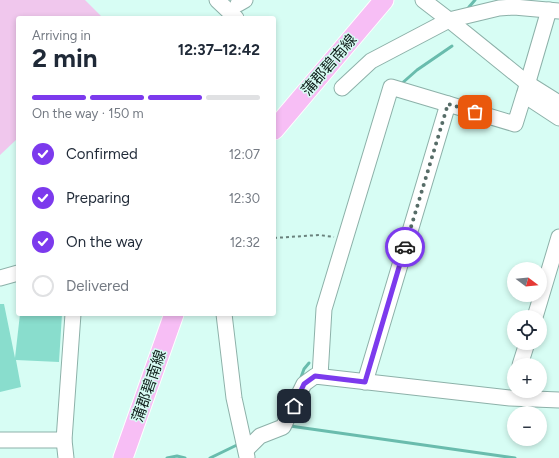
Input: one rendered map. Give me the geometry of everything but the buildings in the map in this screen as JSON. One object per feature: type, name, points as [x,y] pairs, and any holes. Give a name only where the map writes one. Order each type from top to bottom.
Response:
[{"type":"main road","name":"蒲郡碧南線","points":[[276,108],[367,0]]},
{"type":"main road","name":"蒲郡碧南線","points":[[276,128],[384,0]]},
{"type":"main road","name":"蒲郡碧南線","points":[[110,458],[160,316]]},
{"type":"main road","name":"蒲郡碧南線","points":[[123,458],[173,316]]},
{"type":"street","points":[[217,0],[240,8]]},
{"type":"street","points":[[423,0],[449,20],[559,118]]},
{"type":"street","points":[[320,376],[324,309],[391,87],[515,124],[554,10],[514,7],[499,8],[449,20],[371,61],[342,88]]},
{"type":"street","points":[[526,89],[559,103]]},
{"type":"street","points":[[365,382],[448,104]]},
{"type":"street","points":[[537,310],[559,238]]},
{"type":"street","points":[[0,278],[16,274]]},
{"type":"street","points":[[66,458],[64,440],[73,316]]},
{"type":"street","points":[[224,316],[234,398],[246,446],[260,436],[283,427],[304,384],[315,376],[365,382],[507,392]]},
{"type":"street","points":[[547,398],[559,400]]},
{"type":"street","points":[[0,440],[64,440]]},
{"type":"path","points":[[276,238],[319,234],[345,238]]},
{"type":"shaded area","points":[[0,0],[85,0],[101,16],[16,16],[16,140],[0,155]]},
{"type":"waterway","points":[[469,7],[475,0]]},
{"type":"waterway","points":[[400,85],[417,70],[452,46]]},
{"type":"waterway","points":[[300,380],[304,369],[309,363]]},
{"type":"waterway","points":[[290,426],[515,458]]},
{"type":"waterway","points":[[210,458],[239,444]]},
{"type":"waterway","points":[[167,458],[177,456],[185,458]]},
{"type":"way so far","points":[[405,247],[448,104],[475,112]]},
{"type":"route","points":[[294,406],[304,384],[315,376],[365,382],[405,247]]}]
